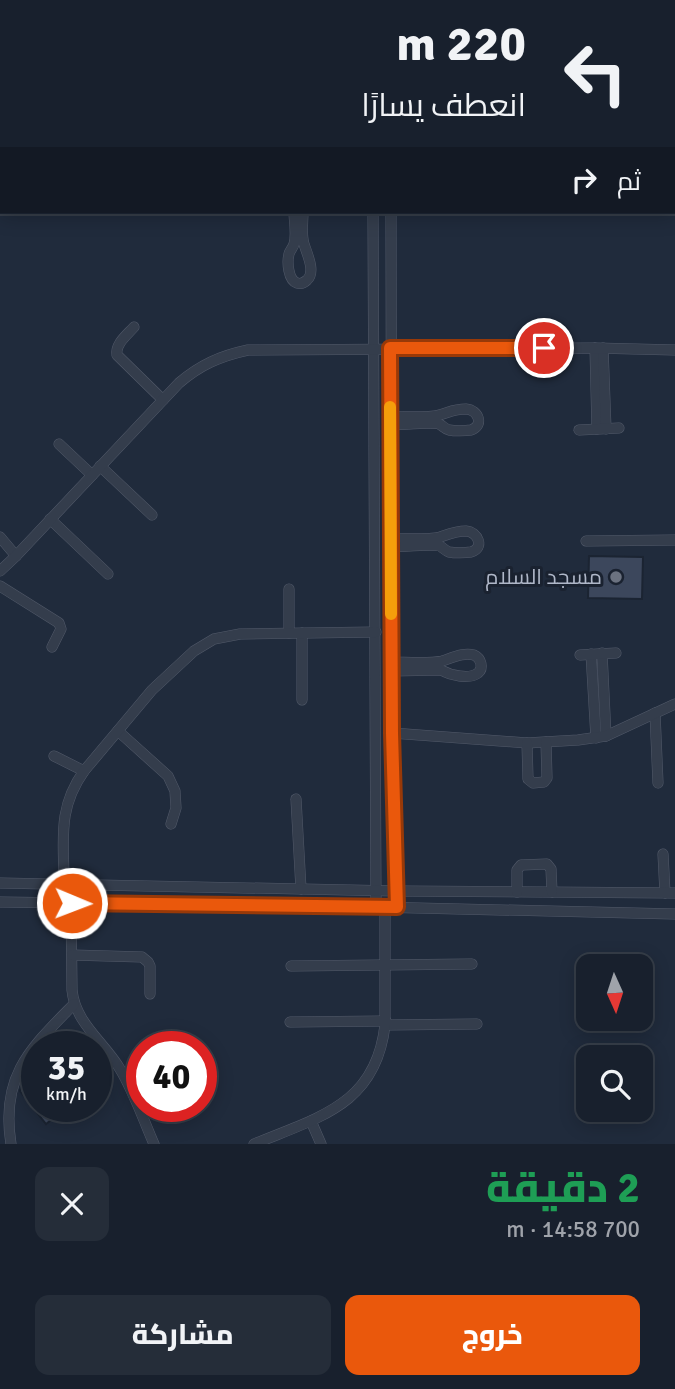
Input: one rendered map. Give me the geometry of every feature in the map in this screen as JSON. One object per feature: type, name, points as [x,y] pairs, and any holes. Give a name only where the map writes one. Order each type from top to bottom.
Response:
[{"type":"street","points":[[294,214],[295,243],[289,254],[290,277],[298,284],[304,283],[310,274],[309,254],[304,243],[303,214]]},
{"type":"street","points":[[254,1144],[311,1121],[354,1095],[364,1083],[379,1055],[386,1023],[380,907],[376,890],[373,214]]},
{"type":"street","points":[[391,216],[391,667],[397,907]]},
{"type":"street","points":[[134,327],[118,345],[117,355],[163,400]]},
{"type":"street","points":[[0,571],[178,383],[210,361],[229,354],[248,350],[390,348],[675,350]]},
{"type":"street","points":[[599,348],[602,429]]},
{"type":"street","points":[[470,409],[475,411],[479,421],[472,429],[454,430],[445,429],[438,424],[390,421],[438,415],[449,410],[470,409]]},
{"type":"street","points":[[579,430],[619,428]]},
{"type":"street","points":[[60,444],[92,475]]},
{"type":"street","points":[[100,466],[152,515]]},
{"type":"street","points":[[50,519],[108,575]]},
{"type":"street","points":[[469,531],[475,533],[479,543],[472,551],[450,552],[438,546],[391,543],[469,531]]},
{"type":"street","points":[[0,537],[16,556]]},
{"type":"street","points":[[586,541],[675,540]]},
{"type":"street","points":[[0,586],[59,623],[61,629],[52,647]]},
{"type":"street","points":[[289,589],[289,633]]},
{"type":"street","points":[[65,884],[64,815],[75,784],[152,691],[194,650],[214,639],[235,634],[376,632]]},
{"type":"street","points":[[302,633],[302,700]]},
{"type":"street","points":[[601,737],[591,654],[616,653]]},
{"type":"street","points":[[472,655],[481,661],[479,672],[475,675],[457,676],[441,670],[391,667],[441,661],[452,656],[472,655]]},
{"type":"street","points":[[392,733],[527,743],[601,737],[675,704]]},
{"type":"street","points":[[655,713],[658,783]]},
{"type":"street","points":[[118,731],[168,776],[176,800],[171,824]]},
{"type":"street","points":[[527,743],[528,779],[533,783],[544,782],[547,778],[546,742]]},
{"type":"street","points":[[54,756],[84,771]]},
{"type":"street","points":[[296,799],[301,889]]},
{"type":"street","points":[[0,883],[670,893],[663,854]]},
{"type":"street","points":[[517,892],[518,867],[547,864],[551,869],[552,892]]},
{"type":"street","points":[[19,884],[19,902]]},
{"type":"street","points":[[138,885],[138,904]]},
{"type":"street","points":[[0,901],[675,914]]},
{"type":"street","points":[[72,903],[74,1004],[80,1017],[121,1070],[154,1144]]},
{"type":"street","points":[[72,955],[142,957],[150,966],[150,994]]},
{"type":"street","points":[[291,965],[472,964]]},
{"type":"street","points":[[11,1144],[3,1107],[12,1072],[21,1057],[74,1004]]},
{"type":"street","points":[[290,1021],[477,1024]]},
{"type":"street","points":[[311,1121],[321,1144]]},
{"type":"building","name":"مسجد السلام","points":[[589,556],[643,557],[642,599],[588,598]]},
{"type":"slow traffic","points":[[390,407],[391,614]]},
{"type":"place","name":"مسجد السلام","points":[[616,577]]},
{"type":"route","points":[[72,903],[397,907],[392,733],[390,348],[544,348]]}]
